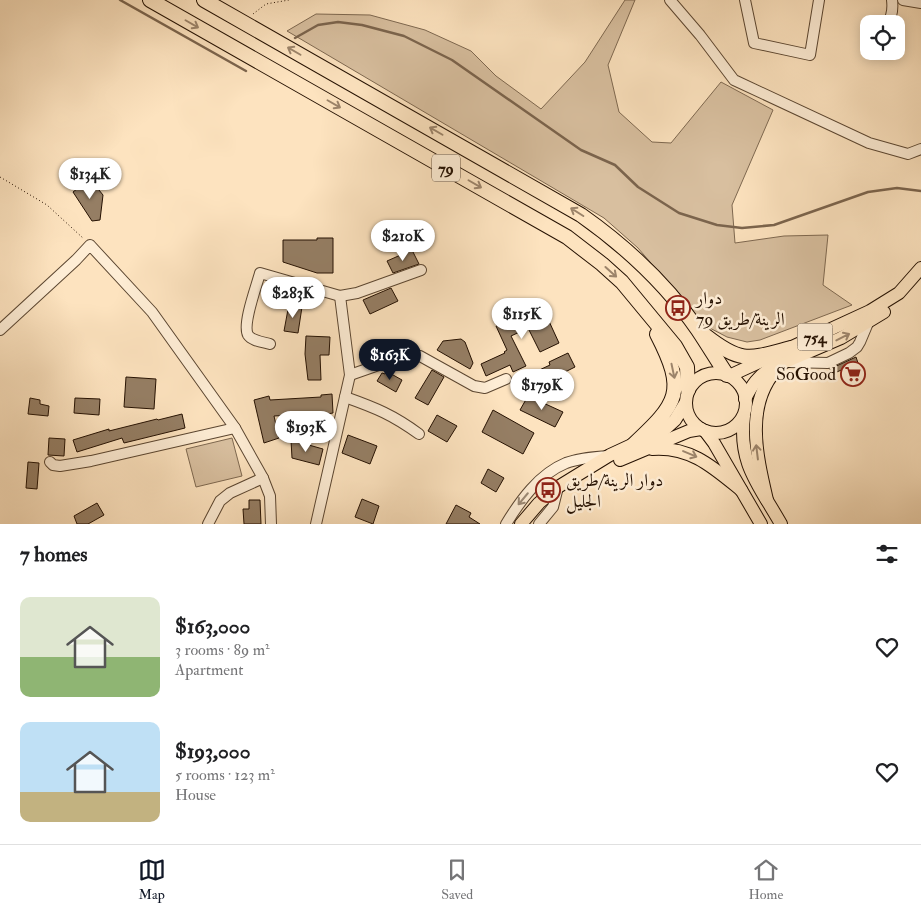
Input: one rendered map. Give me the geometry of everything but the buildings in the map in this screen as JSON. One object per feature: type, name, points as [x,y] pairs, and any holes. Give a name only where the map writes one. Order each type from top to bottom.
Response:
[{"type":"highway","name":"79","points":[[150,0],[567,237],[622,282],[675,346],[685,361],[689,374],[687,396]]},
{"type":"highway","name":"79","points":[[204,0],[582,215],[625,248],[662,286],[698,329],[728,376]]},
{"type":"highway","points":[[637,448],[664,414],[673,395],[675,385],[670,357],[646,311]]},
{"type":"highway","points":[[698,329],[721,348],[744,358],[757,357],[791,348]]},
{"type":"main road","name":"754","points":[[578,475],[637,448],[670,425],[695,381],[705,375],[716,373],[728,376],[836,328],[885,302],[907,286],[921,268]]},
{"type":"main road","name":"754","points":[[521,524],[539,503],[558,488],[610,455],[689,431],[703,430],[715,433],[731,429],[741,418],[757,378],[772,368],[841,338],[868,323],[906,298],[921,283]]},
{"type":"main road","points":[[767,500],[757,452],[757,415],[759,402],[767,382],[784,363]]},
{"type":"main road","points":[[728,376],[740,385],[745,404],[742,434],[744,451],[752,474],[781,524]]},
{"type":"main road","points":[[687,396],[688,416],[714,443],[761,524]]},
{"type":"main road","points":[[637,448],[663,448],[686,452],[708,465],[741,490]]},
{"type":"street","points":[[670,0],[700,35],[734,80],[869,142],[908,154],[921,149]]},
{"type":"street","points":[[745,0],[754,43],[810,55],[819,0]]},
{"type":"street","points":[[891,15],[892,0]]},
{"type":"street","points":[[903,0],[921,3]]},
{"type":"street","points":[[0,330],[76,260],[90,244],[152,312],[235,428],[263,478],[270,496],[271,524]]},
{"type":"street","points":[[270,344],[255,340],[249,335],[247,329],[248,318],[260,273],[340,296],[356,293],[421,270]]},
{"type":"street","points":[[316,524],[350,375],[340,296]]},
{"type":"street","points":[[784,363],[828,363],[857,347],[868,323]]},
{"type":"street","points":[[350,375],[414,354],[474,386],[485,388],[506,379]]},
{"type":"street","points":[[345,397],[380,409],[402,421],[419,434]]},
{"type":"street","points":[[50,462],[53,465],[60,466],[91,461],[235,428]]},
{"type":"street","points":[[506,524],[521,499],[545,476],[564,464],[585,458],[610,455]]},
{"type":"street","points":[[208,524],[220,501],[230,493],[263,478]]},
{"type":"street","points":[[539,524],[554,507],[558,488]]},
{"type":"path","points":[[242,22],[266,4],[289,0]]},
{"type":"path","points":[[0,177],[47,204],[90,244]]},
{"type":"shaded area","points":[[625,0],[635,0],[608,65],[619,112],[652,142],[671,143],[721,82],[773,110],[732,205],[735,243],[784,236],[828,235],[823,285],[852,305],[760,340],[747,342],[727,337],[704,325],[638,248],[604,218],[287,31],[316,14],[370,15],[425,30],[471,51],[496,76],[541,109],[585,62]]},
{"type":"shaded area","points":[[232,438],[242,476],[196,487],[186,449]]},
{"type":"waterway","points":[[120,0],[246,71]]},
{"type":"waterway","points":[[295,38],[318,25],[338,22],[362,25],[404,36],[452,60],[581,150],[615,165],[638,187],[679,213],[717,225],[742,228],[774,225],[868,192],[897,188],[921,191]]},
{"type":"place","name":"دوار الرينة/طريق 79","points":[[678,308]]},
{"type":"place","name":"SoGood","points":[[853,374]]},
{"type":"place","name":"دوار الرينة/طريق الجليل","points":[[548,490]]}]
